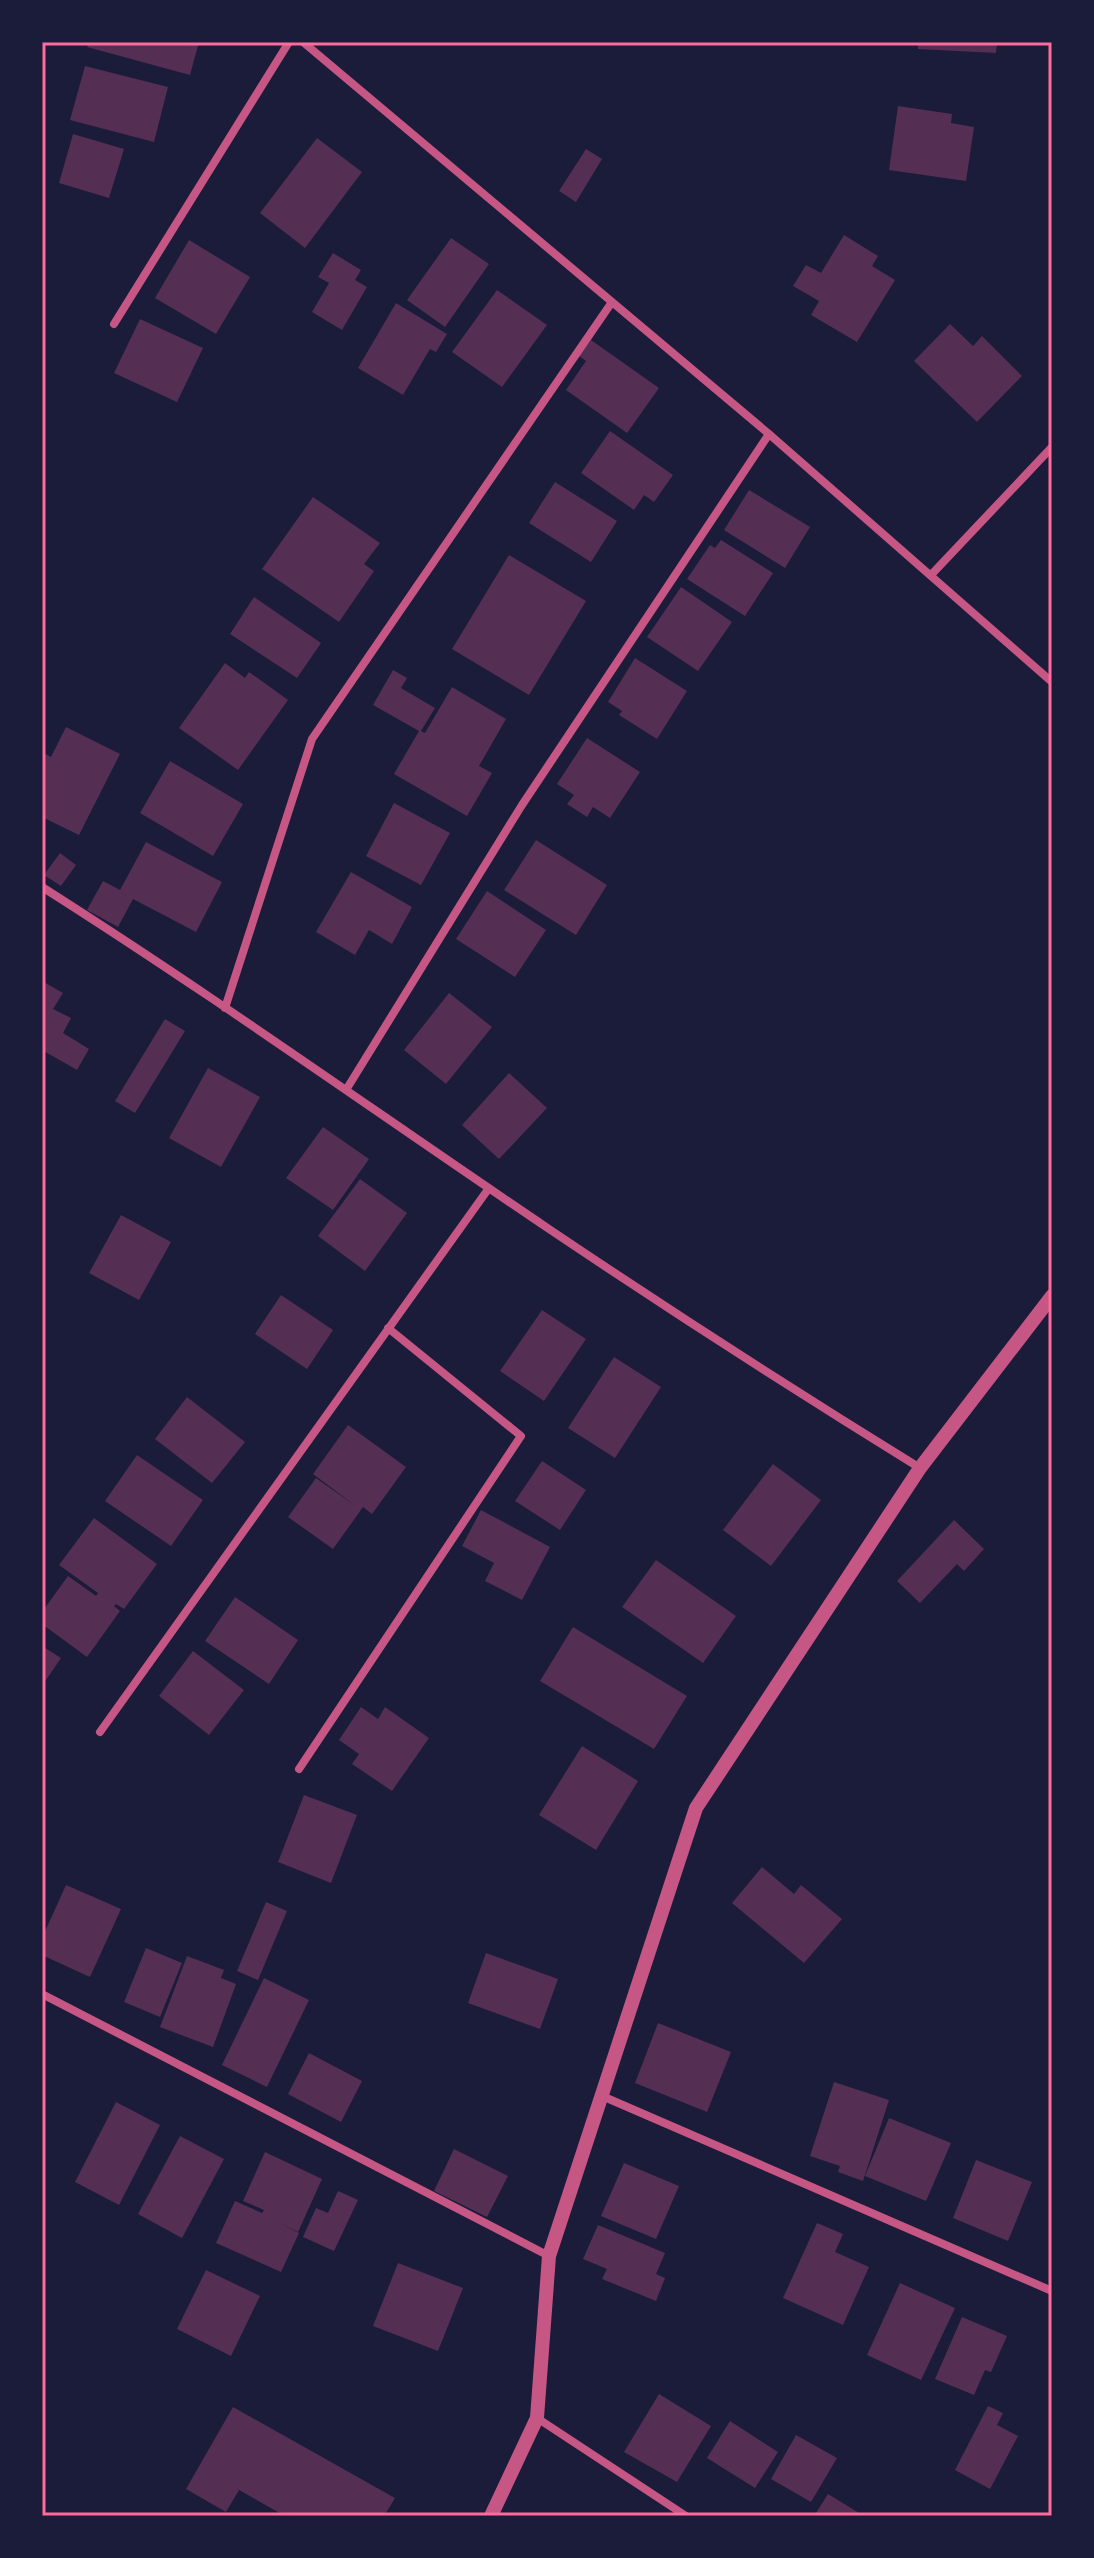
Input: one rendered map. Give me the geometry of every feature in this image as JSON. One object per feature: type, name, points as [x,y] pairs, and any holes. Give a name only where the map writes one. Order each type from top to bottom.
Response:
[{"type":"street","points":[[114,324],[289,42]]},
{"type":"street","points":[[303,42],[769,434],[1052,682]]},
{"type":"street","points":[[225,1008],[312,739],[612,302]]},
{"type":"street","points":[[346,1090],[522,805],[769,434]]},
{"type":"street","points":[[931,575],[1052,447]]},
{"type":"street","points":[[42,887],[788,1387],[920,1468]]},
{"type":"street","points":[[100,1732],[489,1188]]},
{"type":"street","points":[[491,2516],[537,2418],[549,2256],[696,1808],[920,1468],[1052,1296]]},
{"type":"street","points":[[299,1769],[521,1436],[388,1328]]},
{"type":"street","points":[[42,1994],[549,2256]]},
{"type":"street","points":[[602,2096],[1052,2291]]},
{"type":"street","points":[[537,2418],[686,2516]]},
{"type":"building","points":[[89,42],[199,42],[190,75],[87,47]]},
{"type":"building","points":[[918,42],[997,42],[996,53],[918,49]]},
{"type":"building","points":[[85,66],[168,87],[154,142],[70,120]]},
{"type":"building","points":[[898,106],[952,114],[951,123],[974,127],[966,181],[889,170]]},
{"type":"building","points":[[73,134],[124,149],[109,198],[59,183]]},
{"type":"building","points":[[317,138],[362,172],[305,248],[260,213]]},
{"type":"building","points":[[586,149],[602,159],[576,202],[559,191]]},
{"type":"building","points":[[844,235],[878,256],[872,266],[895,280],[857,342],[811,315],[819,301],[793,286],[806,265],[821,273]]},
{"type":"building","points":[[451,238],[489,264],[445,327],[407,300]]},
{"type":"building","points":[[189,240],[250,277],[216,334],[155,298]]},
{"type":"building","points":[[333,253],[361,270],[355,280],[367,287],[342,330],[312,312],[329,283],[318,277]]},
{"type":"building","points":[[497,290],[547,325],[502,387],[452,352]]},
{"type":"building","points":[[396,303],[447,334],[436,352],[430,349],[403,395],[358,368]]},
{"type":"building","points":[[140,319],[203,348],[177,402],[114,373]]},
{"type":"building","points":[[950,324],[973,346],[982,336],[1022,376],[977,422],[914,361]]},
{"type":"building","points":[[591,340],[659,388],[627,433],[566,390],[586,361],[579,356]]},
{"type":"building","points":[[610,431],[673,475],[654,502],[644,495],[634,510],[581,473]]},
{"type":"building","points":[[555,482],[617,521],[591,562],[529,523]]},
{"type":"building","points":[[749,490],[810,527],[785,568],[724,530]]},
{"type":"building","points":[[313,497],[380,543],[364,564],[374,571],[339,622],[262,569]]},
{"type":"building","points":[[721,540],[773,573],[745,616],[687,579],[710,545],[715,548]]},
{"type":"building","points":[[509,555],[586,601],[529,695],[452,649]]},
{"type":"building","points":[[681,587],[732,622],[698,671],[647,637]]},
{"type":"building","points":[[254,597],[321,643],[297,678],[230,634]]},
{"type":"building","points":[[635,658],[687,691],[657,739],[619,715],[622,711],[608,702]]},
{"type":"building","points":[[225,663],[245,678],[249,672],[288,700],[238,770],[179,728]]},
{"type":"building","points":[[393,670],[407,678],[401,688],[435,708],[421,731],[425,733],[452,687],[506,719],[479,766],[492,773],[467,816],[394,774],[419,731],[373,705]]},
{"type":"building","points":[[66,727],[120,754],[79,835],[42,817],[42,752],[51,757]]},
{"type":"building","points":[[587,738],[640,772],[610,818],[593,807],[587,817],[567,804],[574,795],[557,784]]},
{"type":"building","points":[[170,761],[243,804],[213,856],[140,813]]},
{"type":"building","points":[[394,803],[450,833],[421,885],[366,856]]},
{"type":"building","points":[[536,840],[607,885],[576,935],[504,890]]},
{"type":"building","points":[[146,842],[222,882],[196,932],[133,899],[118,927],[87,910],[103,881],[120,890]]},
{"type":"building","points":[[60,853],[76,865],[61,886],[44,875]]},
{"type":"building","points":[[351,872],[412,907],[392,944],[369,930],[355,955],[316,932]]},
{"type":"building","points":[[487,891],[546,930],[515,977],[456,939]]},
{"type":"building","points":[[42,981],[63,993],[53,1009],[71,1018],[63,1033],[89,1049],[77,1070],[42,1050]]},
{"type":"building","points":[[449,993],[492,1027],[446,1084],[404,1050]]},
{"type":"building","points":[[165,1019],[185,1031],[135,1113],[115,1101]]},
{"type":"building","points":[[208,1068],[260,1097],[221,1167],[169,1138]]},
{"type":"building","points":[[509,1073],[547,1108],[499,1159],[462,1125]]},
{"type":"building","points":[[323,1127],[369,1159],[333,1210],[286,1178]]},
{"type":"building","points":[[360,1179],[407,1213],[365,1271],[318,1236]]},
{"type":"building","points":[[121,1215],[171,1242],[139,1300],[89,1273]]},
{"type":"building","points":[[281,1295],[333,1330],[307,1369],[255,1334]]},
{"type":"building","points":[[542,1310],[586,1339],[544,1401],[500,1371]]},
{"type":"building","points":[[614,1357],[661,1387],[615,1458],[568,1428]]},
{"type":"building","points":[[187,1397],[245,1442],[212,1483],[155,1439]]},
{"type":"building","points":[[348,1425],[406,1467],[372,1514],[363,1507],[333,1549],[288,1517],[316,1478],[357,1507],[313,1474]]},
{"type":"building","points":[[137,1455],[203,1500],[171,1546],[105,1501]]},
{"type":"building","points":[[542,1461],[586,1490],[560,1530],[515,1501]]},
{"type":"building","points":[[773,1464],[821,1500],[771,1566],[723,1530]]},
{"type":"building","points":[[481,1510],[550,1547],[522,1600],[485,1581],[494,1563],[462,1546]]},
{"type":"building","points":[[94,1518],[157,1564],[124,1609],[116,1604],[114,1606],[120,1611],[87,1657],[42,1624],[42,1612],[68,1576],[96,1596],[98,1593],[59,1565]]},
{"type":"building","points":[[954,1520],[984,1549],[964,1571],[957,1564],[920,1603],[897,1581]]},
{"type":"building","points":[[656,1560],[736,1616],[703,1663],[622,1607]]},
{"type":"building","points":[[235,1597],[298,1640],[269,1684],[205,1641]]},
{"type":"building","points":[[573,1627],[687,1696],[654,1749],[540,1681]]},
{"type":"building","points":[[42,1646],[61,1658],[42,1686]]},
{"type":"building","points":[[193,1651],[244,1690],[209,1735],[159,1696]]},
{"type":"building","points":[[361,1707],[378,1719],[385,1707],[429,1738],[392,1791],[352,1764],[359,1754],[339,1740]]},
{"type":"building","points":[[582,1746],[638,1781],[596,1850],[539,1815]]},
{"type":"building","points":[[304,1795],[357,1815],[331,1883],[278,1862]]},
{"type":"building","points":[[762,1867],[794,1894],[801,1885],[842,1919],[804,1963],[732,1903]]},
{"type":"building","points":[[66,1885],[121,1909],[90,1977],[42,1955],[42,1938]]},
{"type":"building","points":[[266,1902],[287,1911],[258,1980],[237,1971]]},
{"type":"building","points":[[146,1948],[182,1963],[160,2017],[124,2002]]},
{"type":"building","points":[[486,1953],[558,1979],[540,2029],[468,2003]]},
{"type":"building","points":[[187,1956],[224,1970],[221,1978],[236,1984],[213,2047],[160,2027]]},
{"type":"building","points":[[264,1978],[309,2000],[267,2087],[222,2065]]},
{"type":"building","points":[[658,2023],[731,2052],[707,2112],[635,2083]]},
{"type":"building","points":[[309,2053],[362,2081],[341,2122],[288,2094]]},
{"type":"building","points":[[834,2082],[889,2100],[863,2181],[838,2172],[840,2166],[810,2156]]},
{"type":"building","points":[[116,2102],[160,2125],[119,2205],[75,2182]]},
{"type":"building","points":[[889,2118],[951,2143],[926,2201],[865,2176]]},
{"type":"building","points":[[180,2136],[224,2159],[182,2238],[138,2214]]},
{"type":"building","points":[[454,2149],[508,2176],[487,2217],[434,2191]]},
{"type":"building","points":[[265,2152],[322,2179],[298,2232],[278,2222],[299,2233],[281,2272],[216,2243],[235,2201],[262,2213],[264,2210],[243,2201]]},
{"type":"building","points":[[976,2160],[1032,2182],[1008,2241],[953,2218]]},
{"type":"building","points":[[624,2163],[679,2186],[656,2239],[601,2216]]},
{"type":"building","points":[[338,2191],[358,2200],[334,2251],[303,2237],[316,2208],[328,2213]]},
{"type":"building","points":[[817,2223],[843,2234],[835,2252],[869,2267],[843,2325],[783,2298]]},
{"type":"building","points":[[598,2225],[665,2253],[656,2274],[665,2278],[656,2301],[602,2279],[607,2269],[583,2259]]},
{"type":"building","points":[[398,2263],[463,2288],[438,2351],[373,2326]]},
{"type":"building","points":[[206,2270],[260,2296],[231,2356],[177,2329]]},
{"type":"building","points":[[900,2283],[955,2308],[921,2380],[867,2355]]},
{"type":"building","points":[[962,2317],[1007,2336],[991,2372],[985,2370],[974,2395],[935,2379]]},
{"type":"building","points":[[659,2394],[711,2426],[677,2482],[624,2452]]},
{"type":"building","points":[[988,2406],[1003,2413],[997,2425],[1018,2436],[990,2489],[955,2470]]},
{"type":"building","points":[[233,2407],[395,2498],[384,2516],[285,2516],[239,2490],[226,2512],[186,2489]]},
{"type":"building","points":[[730,2421],[778,2452],[755,2488],[707,2458]]},
{"type":"building","points":[[796,2435],[837,2458],[811,2502],[771,2479]]},
{"type":"building","points":[[828,2494],[864,2516],[814,2516]]}]
